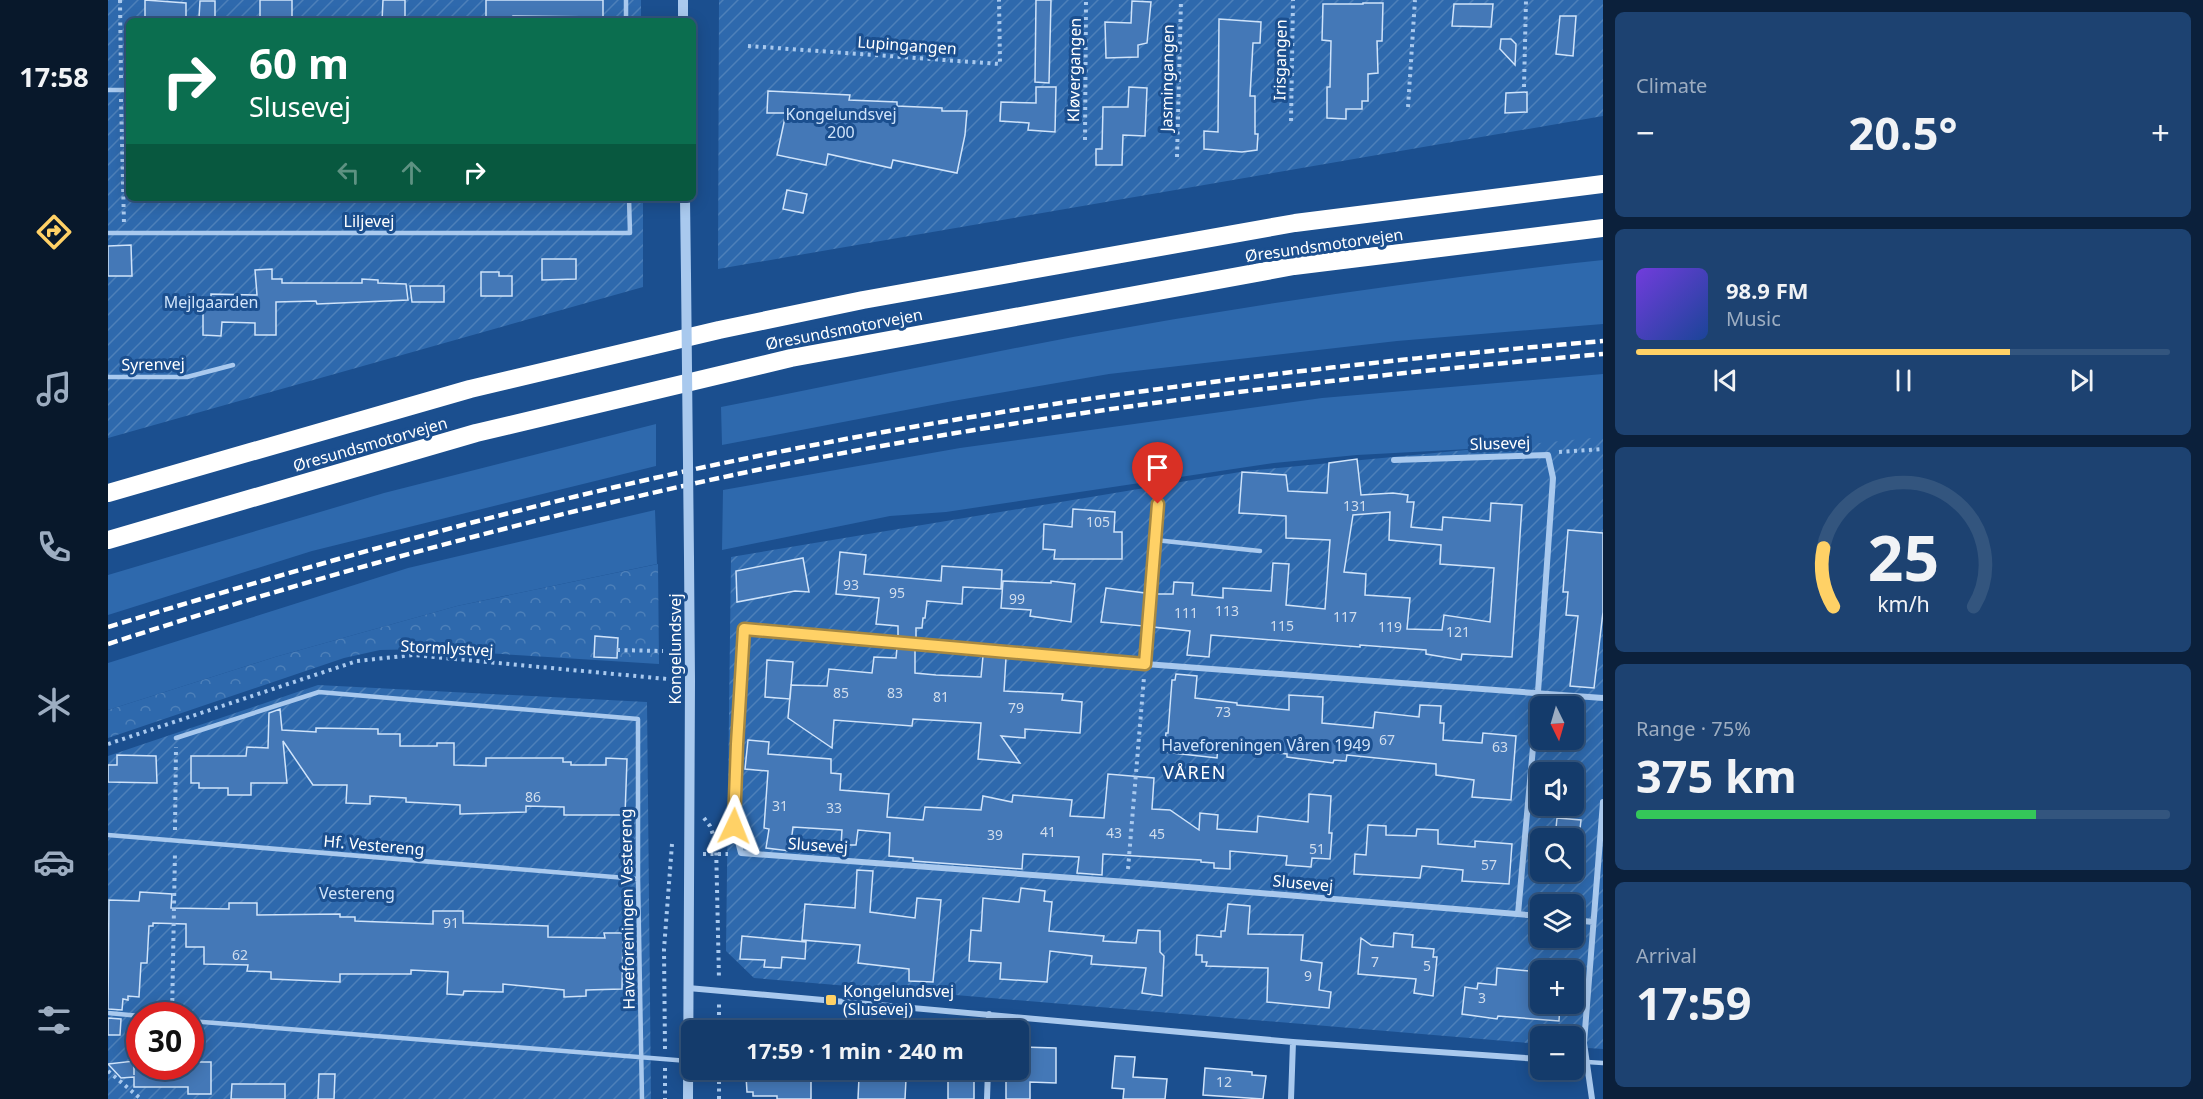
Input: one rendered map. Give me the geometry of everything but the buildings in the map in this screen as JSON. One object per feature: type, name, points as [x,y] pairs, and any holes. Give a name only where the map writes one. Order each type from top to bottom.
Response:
[{"type":"highway","name":"Øresundsmotorvejen","points":[[108,493],[470,389],[687,337],[863,300],[1295,223],[1603,184]]},
{"type":"highway","name":"Øresundsmotorvejen","points":[[108,540],[476,433],[791,358],[1294,266],[1603,228]]},
{"type":"street","points":[[683,0],[683,18]]},
{"type":"street","name":"Kongelundsvej","points":[[685,201],[690,681],[688,1020]]},
{"type":"street","name":"Slusevej","points":[[1394,460],[1548,455],[1553,478],[1538,692],[1518,914]]},
{"type":"street","points":[[1145,664],[1159,485]]},
{"type":"street","points":[[741,853],[734,826],[744,629],[1145,664],[1603,698]]},
{"type":"street","points":[[1593,1099],[1584,1043],[1603,802]]},
{"type":"street","name":"Slusevej","points":[[741,853],[1530,915]]},
{"type":"street","points":[[1584,921],[1593,922]]},
{"type":"street","points":[[688,987],[1293,1042],[1530,1058]]},
{"type":"street","points":[[989,1014],[989,1020]]},
{"type":"street","points":[[1291,1099],[1293,1042]]},
{"type":"street","name":"Kongelundsvej","points":[[688,1080],[688,1099]]},
{"type":"street","points":[[987,1099],[988,1080]]},
{"type":"lane","points":[[626,0],[626,18]]},
{"type":"lane","points":[[108,90],[126,90]]},
{"type":"lane","name":"Liljevej","points":[[108,233],[630,232],[629,201]]},
{"type":"lane","name":"Syrenvej","points":[[108,377],[187,376],[233,365]]},
{"type":"lane","points":[[1155,540],[1260,551]]},
{"type":"lane","name":"Haveforeningen Vestereng","points":[[176,738],[319,692],[638,720],[642,1099]]},
{"type":"lane","name":"Hf. Vestereng","points":[[108,835],[638,879]]},
{"type":"lane","points":[[108,1013],[126,1015]]},
{"type":"lane","points":[[204,1022],[681,1061]]},
{"type":"lane","points":[[1587,1062],[1603,1063]]},
{"type":"path","points":[[120,0],[124,233]]},
{"type":"path","name":"Lupingangen","points":[[748,46],[1000,64],[999,0]]},
{"type":"path","name":"Kløvergangen","points":[[1085,140],[1086,0]]},
{"type":"path","name":"Jasmingangen","points":[[1177,157],[1181,0]]},
{"type":"path","name":"Irisgangen","points":[[1291,121],[1293,0]]},
{"type":"path","points":[[1408,107],[1415,0]]},
{"type":"path","points":[[1524,87],[1526,0]]},
{"type":"path","points":[[1548,455],[1565,450],[1603,449]]},
{"type":"path","points":[[617,650],[663,651]]},
{"type":"path","name":"Stormlystvej","points":[[108,744],[357,661],[413,655],[690,681]]},
{"type":"path","points":[[1127,882],[1145,664]]},
{"type":"path","points":[[172,1002],[176,738]]},
{"type":"path","points":[[689,798],[710,826],[716,843],[719,1020]]},
{"type":"path","points":[[666,1099],[664,949],[672,837]]},
{"type":"path","points":[[689,854],[741,853]]},
{"type":"path","points":[[108,1071],[141,1099]]},
{"type":"path","points":[[719,1080],[719,1099]]},
{"type":"green space","name":"Mejlgaarden","points":[[108,0],[641,0],[641,18],[126,18],[126,201],[643,201],[643,287],[108,438]]},
{"type":"green space","name":"Kongelundsvej 200","points":[[719,0],[1603,0],[1603,116],[718,269]]},
{"type":"green space","points":[[1603,260],[1603,324],[1397,341],[1109,374],[722,445],[721,407],[1029,345],[1205,314],[1404,284]]},
{"type":"green space","points":[[1603,374],[1603,439],[1544,445],[1357,455],[1274,463],[946,512],[890,516],[722,550],[723,490],[960,448],[1322,398]]},
{"type":"green space","points":[[656,424],[656,466],[312,551],[108,615],[108,575],[384,493]]},
{"type":"green space","name":"Haveforeningen Våren 1949","points":[[1603,437],[1603,1049],[1584,1048],[1584,1026],[1530,1026],[1530,1043],[754,978],[726,951],[731,557],[1246,471]]},
{"type":"green space","points":[[655,510],[657,564],[457,606],[275,657],[108,710],[108,663],[408,568]]},
{"type":"green space","points":[[658,564],[659,664],[421,649],[380,650],[344,658],[108,738],[108,710],[275,657],[457,606]]},
{"type":"green space","name":"Vestereng","points":[[318,685],[647,702],[651,1099],[108,1099],[108,756]]},
{"type":"railway","points":[[108,627],[429,534],[590,493],[753,457],[964,418],[1176,387],[1389,361],[1603,341]]},
{"type":"railway","points":[[108,644],[267,594],[508,528],[670,489],[858,450],[1176,400],[1389,375],[1603,354]]},
{"type":"place","name":"Kongelundsvej (Slusevej)","points":[[831,1000]]},
{"type":"district","name":"VÅREN","points":[[1195,773]]},
{"type":"route","points":[[734,826],[744,629],[1145,664],[1158,504]]}]
